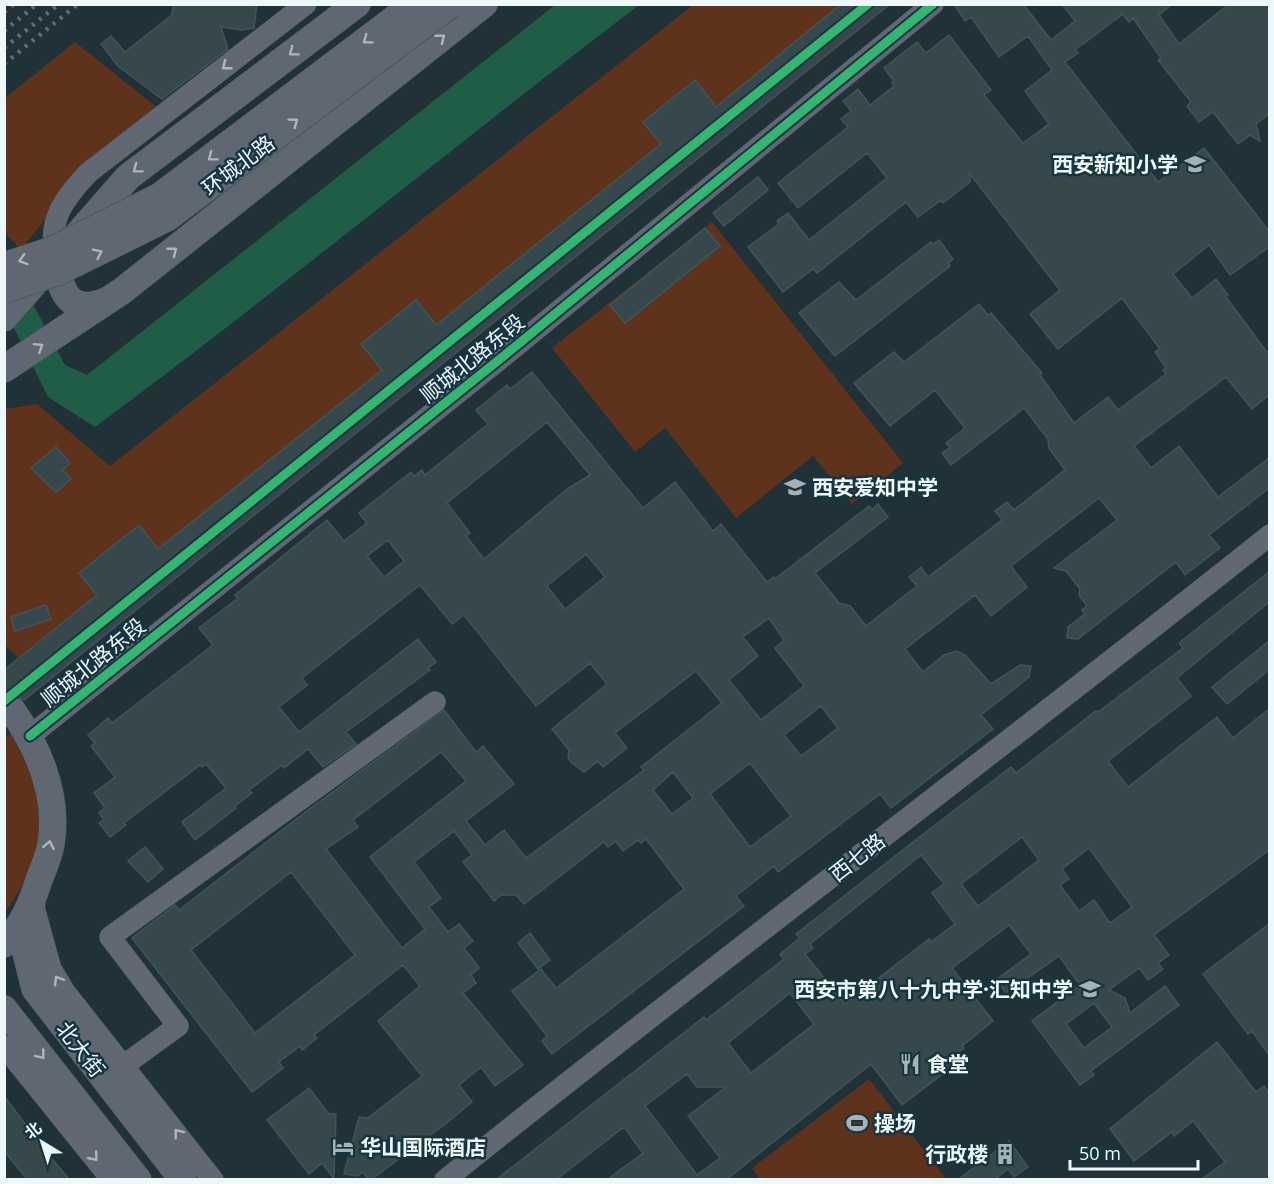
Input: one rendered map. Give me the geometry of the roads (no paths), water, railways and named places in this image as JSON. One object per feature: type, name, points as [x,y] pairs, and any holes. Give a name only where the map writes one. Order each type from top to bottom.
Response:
[{"type":"main road","points":[[4,318],[128,177],[357,4]]},
{"type":"main road","name":"环城北路","points":[[4,266],[52,250],[160,196],[414,4]]},
{"type":"main road","name":"环城北路","points":[[4,290],[58,272],[167,218],[451,4]]},
{"type":"main road","points":[[4,369],[110,300],[484,4]]},
{"type":"main road","points":[[56,260],[61,288],[72,302],[83,306],[110,300]]},
{"type":"main road","name":"北大街","points":[[4,944],[20,924],[32,901],[51,844],[51,804],[44,765],[30,736],[12,710]]},
{"type":"main road","name":"北大街","points":[[32,901],[26,953],[35,989],[115,1071],[183,1179]]},
{"type":"main road","name":"北大街","points":[[4,1009],[138,1179]]},
{"type":"street","points":[[56,260],[52,227],[71,191],[88,173],[306,4]]},
{"type":"street","name":"顺城北路东段","points":[[30,736],[505,356],[933,4]]},
{"type":"street","name":"西七路","points":[[445,1179],[583,1069],[1084,683],[1269,535]]},
{"type":"street","points":[[213,1179],[115,1071],[178,1026],[110,937],[304,800],[435,702]]},
{"type":"street","points":[[4,1046],[112,1179]]},
{"type":"railway","points":[[4,12],[14,4]]},
{"type":"railway","points":[[4,31],[37,4]]},
{"type":"railway","points":[[4,48],[59,4]]},
{"type":"railway","points":[[4,64],[78,4]]},
{"type":"place","name":"西安新知小学","points":[[1195,164]]},
{"type":"place","name":"西安爱知中学","points":[[795,487]]},
{"type":"place","name":"西安市第八十九中学·汇知中学","points":[[1090,989]]},
{"type":"place","name":"食堂","points":[[910,1064]]},
{"type":"place","name":"操场","points":[[857,1123]]},
{"type":"place","name":"华山国际酒店","points":[[343,1147]]},
{"type":"place","name":"行政楼","points":[[1005,1154]]}]
